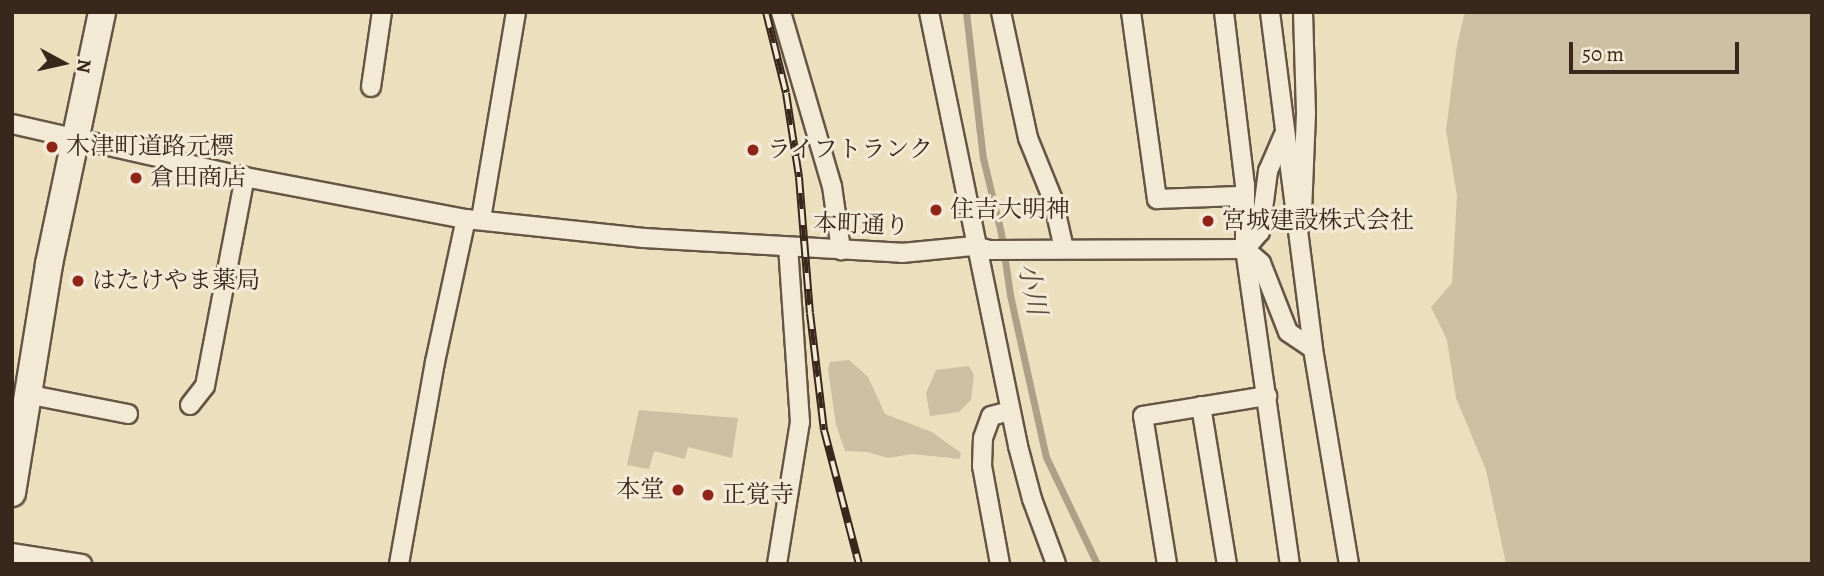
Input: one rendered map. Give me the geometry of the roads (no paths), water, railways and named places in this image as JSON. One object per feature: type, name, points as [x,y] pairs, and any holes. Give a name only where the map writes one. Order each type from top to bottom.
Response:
[{"type":"street","points":[[12,493],[49,264],[102,12]]},
{"type":"street","points":[[371,87],[382,12]]},
{"type":"street","points":[[400,564],[435,362],[473,219],[516,12]]},
{"type":"street","points":[[781,12],[832,186],[841,250]]},
{"type":"street","points":[[929,12],[982,248],[1010,411],[1032,499],[1056,564]]},
{"type":"street","points":[[1001,12],[1028,138],[1053,200],[1064,249]]},
{"type":"street","points":[[1132,12],[1157,199],[1245,196]]},
{"type":"street","points":[[1224,12],[1245,196],[1245,249],[1290,564]]},
{"type":"street","points":[[1270,12],[1313,349],[1349,564]]},
{"type":"street","points":[[1299,240],[1305,179],[1303,12]]},
{"type":"street","name":"本町通り","points":[[12,124],[245,177],[473,219],[644,238],[902,253],[982,248],[1245,249]]},
{"type":"street","points":[[1245,249],[1260,232],[1268,171],[1284,132]]},
{"type":"street","points":[[190,405],[205,386],[245,177]]},
{"type":"street","points":[[778,564],[800,422],[788,247]]},
{"type":"street","points":[[1245,249],[1261,263],[1288,332],[1313,349]]},
{"type":"street","points":[[26,394],[128,414]]},
{"type":"street","points":[[1167,564],[1143,416],[1267,396]]},
{"type":"street","points":[[1201,407],[1227,564]]},
{"type":"street","points":[[1000,564],[982,466],[983,438],[991,416],[1010,411]]},
{"type":"street","points":[[12,554],[82,564]]},
{"type":"waterway","name":"小川","points":[[966,12],[983,158],[1001,233],[1010,295],[1046,457],[1097,564]]},
{"type":"railway","points":[[766,12],[786,93],[799,177],[810,313],[824,430],[859,564]]},
{"type":"place","name":"木津町道路元標","points":[[52,147]]},
{"type":"place","name":"ライフトランク","points":[[753,150]]},
{"type":"place","name":"倉田商店","points":[[136,178]]},
{"type":"place","name":"住吉大明神","points":[[936,210]]},
{"type":"place","name":"宮城建設株式会社","points":[[1208,221]]},
{"type":"place","name":"はたけやま薬局","points":[[78,281]]},
{"type":"place","name":"本堂","points":[[678,490]]},
{"type":"place","name":"正覚寺","points":[[708,495]]}]
